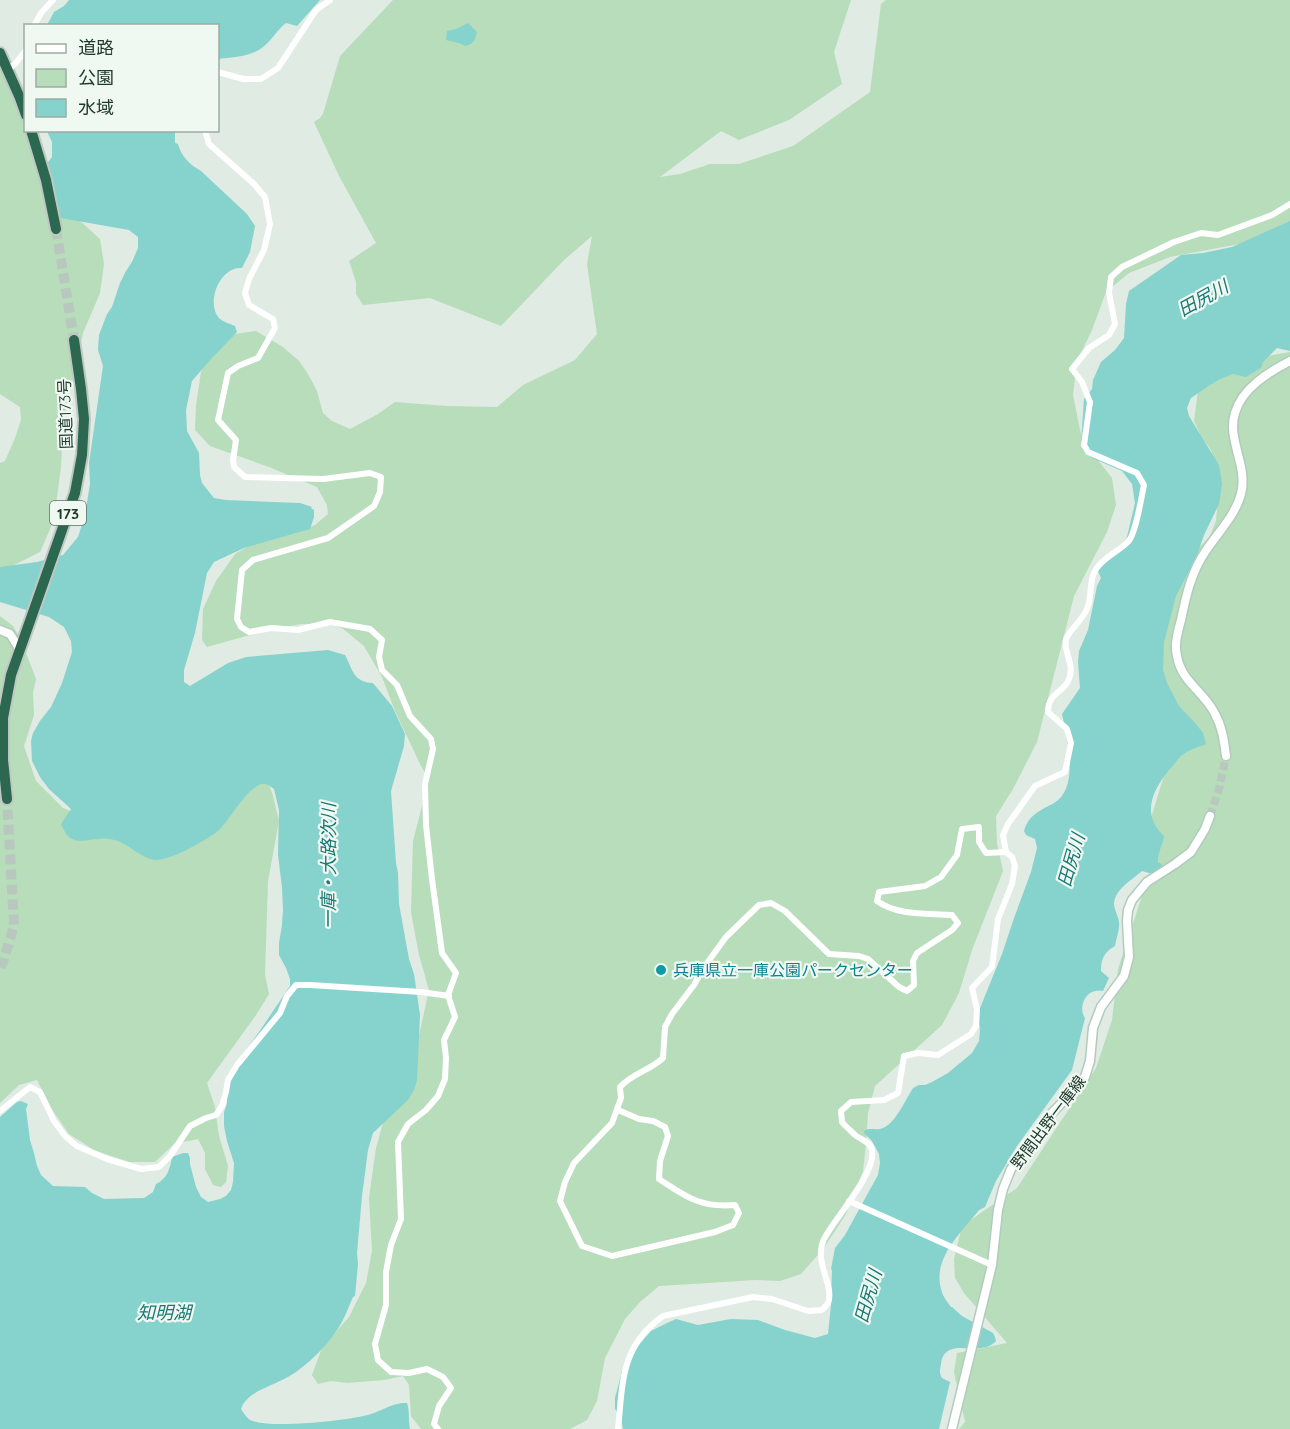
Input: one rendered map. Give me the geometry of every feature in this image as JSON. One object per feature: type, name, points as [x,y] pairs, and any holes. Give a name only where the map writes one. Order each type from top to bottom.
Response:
[{"type":"highway","points":[[0,53],[11,67],[24,109]]},
{"type":"highway","points":[[32,132],[46,180],[56,229]]},
{"type":"highway","name":"国道173号","points":[[7,799],[3,760],[3,718],[11,675],[75,494],[82,455],[84,419],[74,340]]},
{"type":"main road","points":[[1226,756],[1223,731],[1214,711],[1182,673],[1176,655],[1177,639],[1187,591],[1195,569],[1238,503],[1242,488],[1242,471],[1232,429],[1235,412],[1244,395],[1256,382],[1290,361]]},
{"type":"main road","points":[[0,630],[10,634],[20,650]]},
{"type":"main road","name":"野間出野一庫線","points":[[952,1429],[992,1265],[998,1210],[1011,1169],[1051,1114],[1085,1077],[1090,1061],[1093,1028],[1101,1007],[1124,976],[1129,957],[1128,910],[1132,900],[1147,882],[1191,852],[1210,816]]},
{"type":"street","points":[[35,24],[41,13],[53,0]]},
{"type":"street","points":[[219,72],[243,78],[261,79],[278,68],[316,10],[330,0]]},
{"type":"street","points":[[11,67],[24,52]]},
{"type":"street","points":[[204,132],[209,144],[254,184],[265,197],[270,224],[264,250],[249,279],[245,293],[249,305],[273,319],[275,328],[258,358],[228,373],[218,420],[236,440],[234,467],[245,477],[323,479],[370,473],[381,477],[380,492],[374,506],[328,538],[254,560],[242,570],[237,619],[241,627],[249,632],[272,628],[298,630],[330,622],[370,629],[382,640],[379,657],[382,670],[397,685],[410,716],[431,739],[433,749],[425,784],[426,825],[442,952],[456,973],[449,996],[455,1017],[444,1040],[445,1079],[438,1096],[426,1110],[408,1124],[398,1143],[401,1220],[391,1245],[386,1272],[386,1305],[375,1344],[378,1360],[391,1372],[409,1373],[427,1369],[443,1377],[451,1388],[439,1406],[434,1424],[438,1429]]},
{"type":"street","points":[[618,1429],[623,1374],[629,1356],[650,1325],[663,1316],[753,1297],[772,1299],[808,1311],[822,1310],[828,1302],[828,1290],[820,1256],[824,1240],[872,1163],[873,1151],[870,1144],[855,1135],[842,1122],[841,1111],[851,1102],[884,1100],[898,1093],[904,1056],[918,1053],[938,1055],[971,1034],[976,1026],[977,1009],[972,988],[992,967],[998,919],[1012,884],[1016,866],[1012,857],[1006,852],[1002,835],[1035,786],[1065,772],[1071,743],[1067,729],[1048,712],[1048,704],[1068,683],[1072,671],[1066,647],[1067,637],[1088,608],[1094,571],[1112,553],[1129,542],[1137,521],[1144,486],[1137,473],[1088,452],[1084,445],[1090,402],[1082,382],[1072,369],[1089,348],[1108,335],[1115,324],[1108,293],[1112,277],[1122,267],[1174,242],[1201,233],[1218,235],[1272,215],[1290,204]]},
{"type":"street","points":[[618,1110],[665,1126],[668,1136],[660,1161],[659,1179],[697,1202],[717,1206],[735,1205],[739,1213],[733,1225],[715,1232],[612,1256],[582,1246],[560,1201],[565,1182],[574,1163],[612,1123],[621,1098],[620,1087],[627,1079],[663,1059],[665,1026],[726,937],[759,905],[771,903],[785,911],[829,954],[859,956],[867,959],[907,992],[914,985],[913,961],[917,953],[952,930],[958,923],[952,915],[903,912],[886,907],[877,901],[879,892],[925,886],[941,877],[957,855],[962,829],[979,827],[978,842],[986,853],[1006,852]]},
{"type":"street","points":[[0,1111],[30,1086],[40,1092],[54,1120],[65,1136],[77,1146],[107,1159],[141,1169],[159,1167],[170,1156],[190,1126],[216,1115],[224,1099],[228,1080],[237,1065],[280,1013],[287,996],[296,985],[421,992],[449,996]]},
{"type":"street","points":[[849,1201],[992,1265]]},
{"type":"green space","points":[[393,0],[851,0],[834,52],[842,84],[789,120],[739,140],[721,131],[660,177],[680,174],[710,164],[739,164],[793,146],[870,92],[881,4],[886,0],[1290,0],[1290,230],[1250,242],[1170,257],[1129,273],[1106,292],[1092,330],[1077,361],[1073,395],[1082,440],[1112,478],[1116,505],[1107,532],[1074,596],[1037,742],[996,816],[997,844],[1003,871],[972,950],[959,993],[942,1025],[875,1086],[868,1113],[863,1171],[846,1214],[824,1248],[801,1274],[780,1281],[756,1280],[659,1286],[625,1319],[605,1358],[597,1401],[587,1420],[570,1429],[421,1429],[411,1416],[409,1385],[403,1376],[384,1380],[347,1383],[331,1381],[318,1384],[312,1375],[322,1348],[349,1317],[366,1283],[372,1251],[369,1198],[376,1148],[386,1112],[410,1071],[429,990],[419,955],[411,912],[413,841],[429,779],[395,711],[382,677],[364,646],[342,628],[327,624],[301,624],[264,631],[207,647],[202,640],[203,609],[216,581],[235,554],[262,538],[296,533],[315,525],[328,514],[327,505],[317,487],[210,446],[195,430],[201,372],[214,348],[235,334],[256,331],[283,347],[299,361],[308,374],[317,391],[323,413],[332,421],[350,429],[395,402],[497,407],[523,385],[575,360],[597,334],[587,264],[592,236],[564,260],[501,326],[430,298],[363,305],[356,294],[356,282],[349,261],[376,243],[339,176],[314,122],[323,114],[340,56]]},
{"type":"green space","points":[[0,58],[14,98],[24,114],[24,132],[33,132],[41,186],[100,239],[104,264],[100,293],[83,333],[63,422],[61,467],[54,520],[40,552],[0,572],[0,463],[5,461],[21,420],[20,407],[0,394]]},
{"type":"green space","points":[[1290,352],[1290,1429],[959,1429],[965,1422],[954,1372],[957,1353],[1007,1343],[964,1293],[955,1278],[954,1259],[962,1226],[1017,1188],[1096,1068],[1112,1020],[1118,969],[1142,896],[1156,876],[1151,818],[1177,733],[1160,661],[1167,605],[1196,551],[1210,536],[1216,521],[1220,476],[1211,450],[1194,421],[1199,383],[1240,361]]},
{"type":"green space","points":[[0,616],[13,626],[21,640],[36,679],[33,692],[34,715],[24,746],[36,781],[63,808],[98,822],[265,772],[279,821],[268,881],[265,975],[269,994],[207,1083],[215,1107],[219,1136],[228,1166],[226,1182],[221,1187],[213,1185],[205,1169],[205,1153],[198,1139],[175,1143],[155,1162],[129,1162],[94,1150],[69,1134],[51,1108],[37,1080],[19,1085],[0,1103]]},
{"type":"water","points":[[69,0],[320,0],[297,26],[286,23],[266,44],[253,53],[219,59],[219,24],[48,24],[54,12]]},
{"type":"water","points":[[468,23],[477,32],[472,43],[465,46],[446,40],[447,31]]},
{"type":"water","name":"知明湖","points":[[47,132],[175,132],[175,143],[178,144],[186,160],[247,214],[255,226],[250,252],[242,268],[228,272],[222,278],[215,293],[215,310],[218,317],[235,326],[237,332],[192,381],[186,410],[187,431],[199,453],[202,483],[214,498],[300,503],[312,507],[314,517],[310,529],[244,548],[214,562],[207,573],[195,633],[184,670],[184,682],[190,686],[228,663],[246,657],[328,650],[345,655],[357,678],[373,683],[392,706],[405,734],[404,746],[391,791],[399,904],[420,1015],[417,1080],[408,1100],[373,1133],[368,1150],[362,1196],[355,1296],[342,1322],[314,1357],[293,1374],[248,1398],[241,1409],[250,1420],[259,1423],[290,1424],[360,1417],[393,1405],[407,1403],[410,1429],[0,1429],[0,1117],[17,1102],[28,1104],[26,1109],[30,1140],[37,1166],[41,1175],[53,1186],[85,1187],[104,1199],[144,1198],[153,1192],[156,1184],[165,1176],[172,1157],[188,1153],[196,1187],[201,1197],[208,1202],[220,1199],[231,1190],[233,1182],[234,1163],[224,1126],[227,1080],[231,1070],[290,986],[290,979],[279,955],[283,910],[278,855],[279,810],[274,789],[266,784],[252,789],[214,834],[177,854],[155,860],[116,840],[78,841],[70,838],[61,824],[71,809],[49,789],[32,761],[33,733],[51,707],[62,683],[72,652],[71,641],[64,627],[49,617],[0,602],[0,567],[37,562],[63,555],[78,537],[85,515],[90,484],[89,463],[103,366],[98,350],[99,335],[120,283],[138,248],[138,237],[129,230],[55,217],[42,170],[52,157],[52,142]]},
{"type":"water","name":"田尻川","points":[[1290,221],[1290,351],[1277,348],[1263,362],[1261,368],[1246,377],[1233,374],[1218,380],[1191,398],[1187,408],[1189,416],[1219,465],[1222,484],[1219,504],[1196,558],[1176,596],[1164,642],[1163,670],[1179,706],[1203,733],[1206,744],[1181,756],[1163,778],[1154,795],[1151,811],[1157,828],[1164,836],[1158,859],[1158,863],[1163,866],[1156,875],[1142,871],[1121,889],[1115,898],[1114,906],[1119,922],[1115,946],[1106,953],[1101,967],[1101,971],[1109,978],[1103,991],[1092,992],[1085,998],[1082,1008],[1085,1018],[1072,1070],[1017,1146],[996,1181],[985,1207],[979,1210],[956,1238],[943,1259],[940,1283],[943,1295],[951,1307],[962,1316],[993,1333],[996,1341],[981,1348],[956,1348],[944,1355],[940,1375],[950,1382],[939,1429],[623,1429],[621,1418],[615,1409],[615,1398],[622,1371],[635,1349],[651,1331],[667,1323],[676,1319],[698,1325],[731,1319],[758,1320],[815,1338],[828,1334],[831,1269],[835,1248],[845,1235],[878,1175],[879,1154],[864,1131],[887,1126],[892,1122],[913,1088],[932,1082],[948,1073],[972,1053],[979,1041],[978,1013],[1002,954],[1031,872],[1037,848],[1035,839],[1026,835],[1024,831],[1026,825],[1032,817],[1062,796],[1067,786],[1070,762],[1062,714],[1080,688],[1079,651],[1088,630],[1097,586],[1101,578],[1097,569],[1126,541],[1135,503],[1132,484],[1122,471],[1092,458],[1083,450],[1081,442],[1084,399],[1092,389],[1093,380],[1101,362],[1115,350],[1124,338],[1129,291],[1181,255],[1232,247]]},
{"type":"tunnel","points":[[56,229],[74,340]]},
{"type":"tunnel","points":[[1210,816],[1226,756]]},
{"type":"tunnel","points":[[0,967],[14,926],[7,799]]},
{"type":"place","name":"兵庫県立一庫公園パークセンター","points":[[661,970]]},
{"type":"water label","name":"一庫・大路次川","points":[[328,866]]}]
